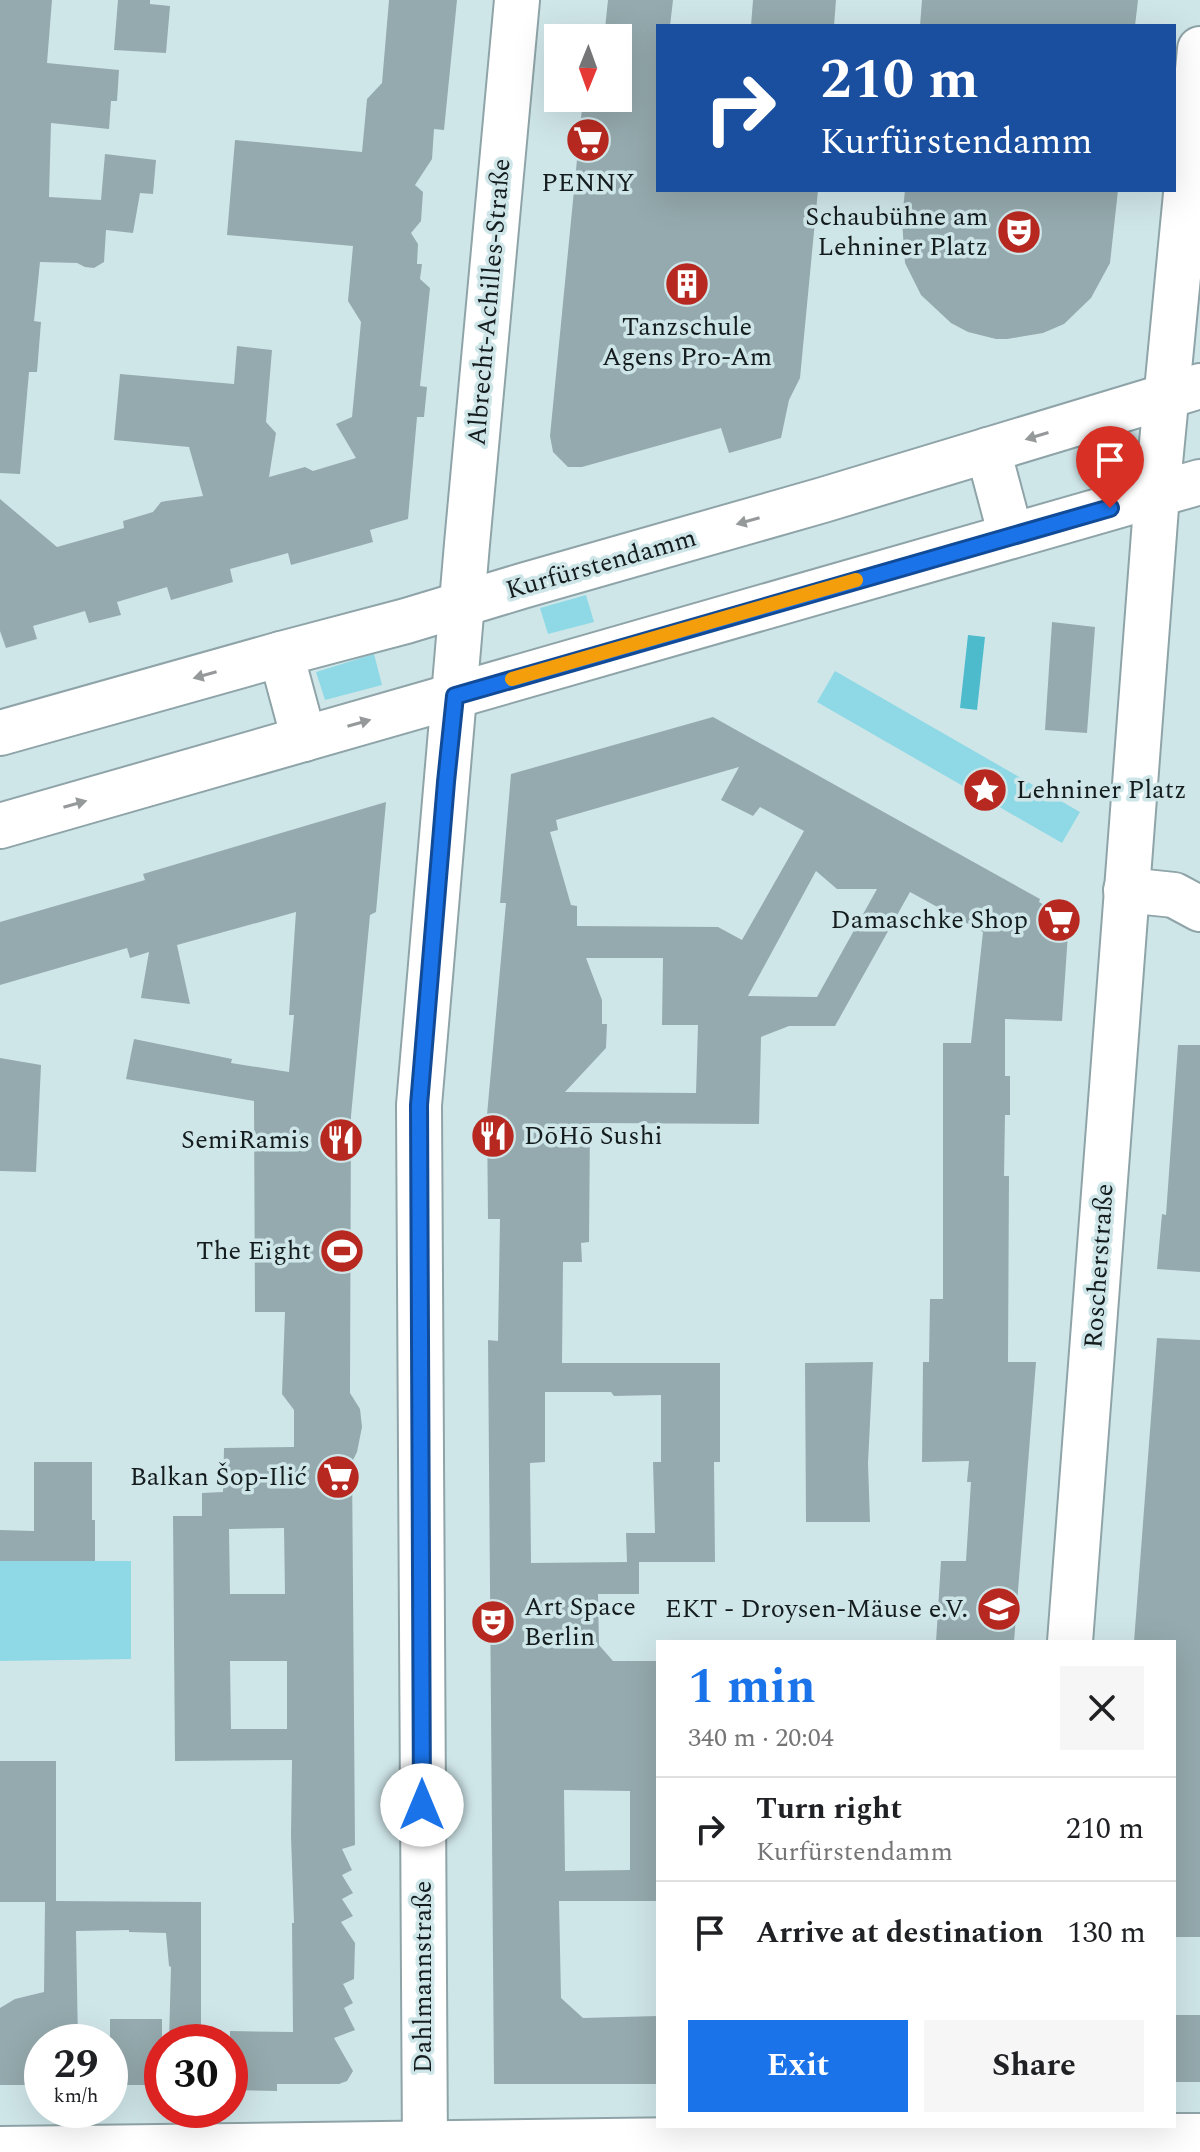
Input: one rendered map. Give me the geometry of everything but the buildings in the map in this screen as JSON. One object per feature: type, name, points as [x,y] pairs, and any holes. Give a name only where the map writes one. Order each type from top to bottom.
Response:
[{"type":"street","name":"Albrecht-Achilles-Straße","points":[[462,604],[517,0]]},
{"type":"street","points":[[1200,49],[1182,391],[1157,494],[1126,890],[1174,895],[1200,909]]},
{"type":"street","name":"Kurfürstendamm","points":[[0,733],[462,604],[1182,391]]},
{"type":"street","points":[[988,450],[1011,536]]},
{"type":"street","points":[[0,826],[1200,482]]},
{"type":"street","name":"Dahlmannstraße","points":[[424,2148],[419,1105],[462,604]]},
{"type":"street","points":[[281,654],[304,739]]},
{"type":"street","name":"Roscherstraße","points":[[1070,1640],[1126,890]]},
{"type":"street","points":[[0,2149],[424,2148],[1035,2131],[1200,2136]]},
{"type":"shaded area","points":[[586,595],[594,622],[548,634],[540,608]]},
{"type":"shaded area","points":[[968,635],[985,637],[977,710],[960,708]]},
{"type":"shaded area","points":[[374,654],[382,685],[325,700],[316,672]]},
{"type":"shaded area","points":[[835,671],[1080,812],[1062,843],[817,702]]},
{"type":"shaded area","points":[[0,1561],[131,1561],[131,1659],[0,1661]]},
{"type":"slow traffic","points":[[512,679],[856,580]]},
{"type":"place","name":"PENNY","points":[[588,140]]},
{"type":"place","name":"Schaubühne am Lehniner Platz","points":[[1019,232]]},
{"type":"place","name":"Tanzschule Agens Pro-Am","points":[[687,284]]},
{"type":"place","name":"Lehniner Platz","points":[[985,790]]},
{"type":"place","name":"Damaschke Shop","points":[[1059,920]]},
{"type":"place","name":"DōHō Sushi","points":[[493,1136]]},
{"type":"place","name":"SemiRamis","points":[[341,1140]]},
{"type":"place","name":"The Eight","points":[[342,1251]]},
{"type":"place","name":"Balkan Šop-Ilić","points":[[338,1477]]},
{"type":"place","name":"EKT - Droysen-Mäuse e.V.","points":[[999,1609]]},
{"type":"place","name":"Art Space Berlin","points":[[493,1622]]},
{"type":"route","points":[[422,1805],[419,1105],[455,696],[1110,508]]}]
